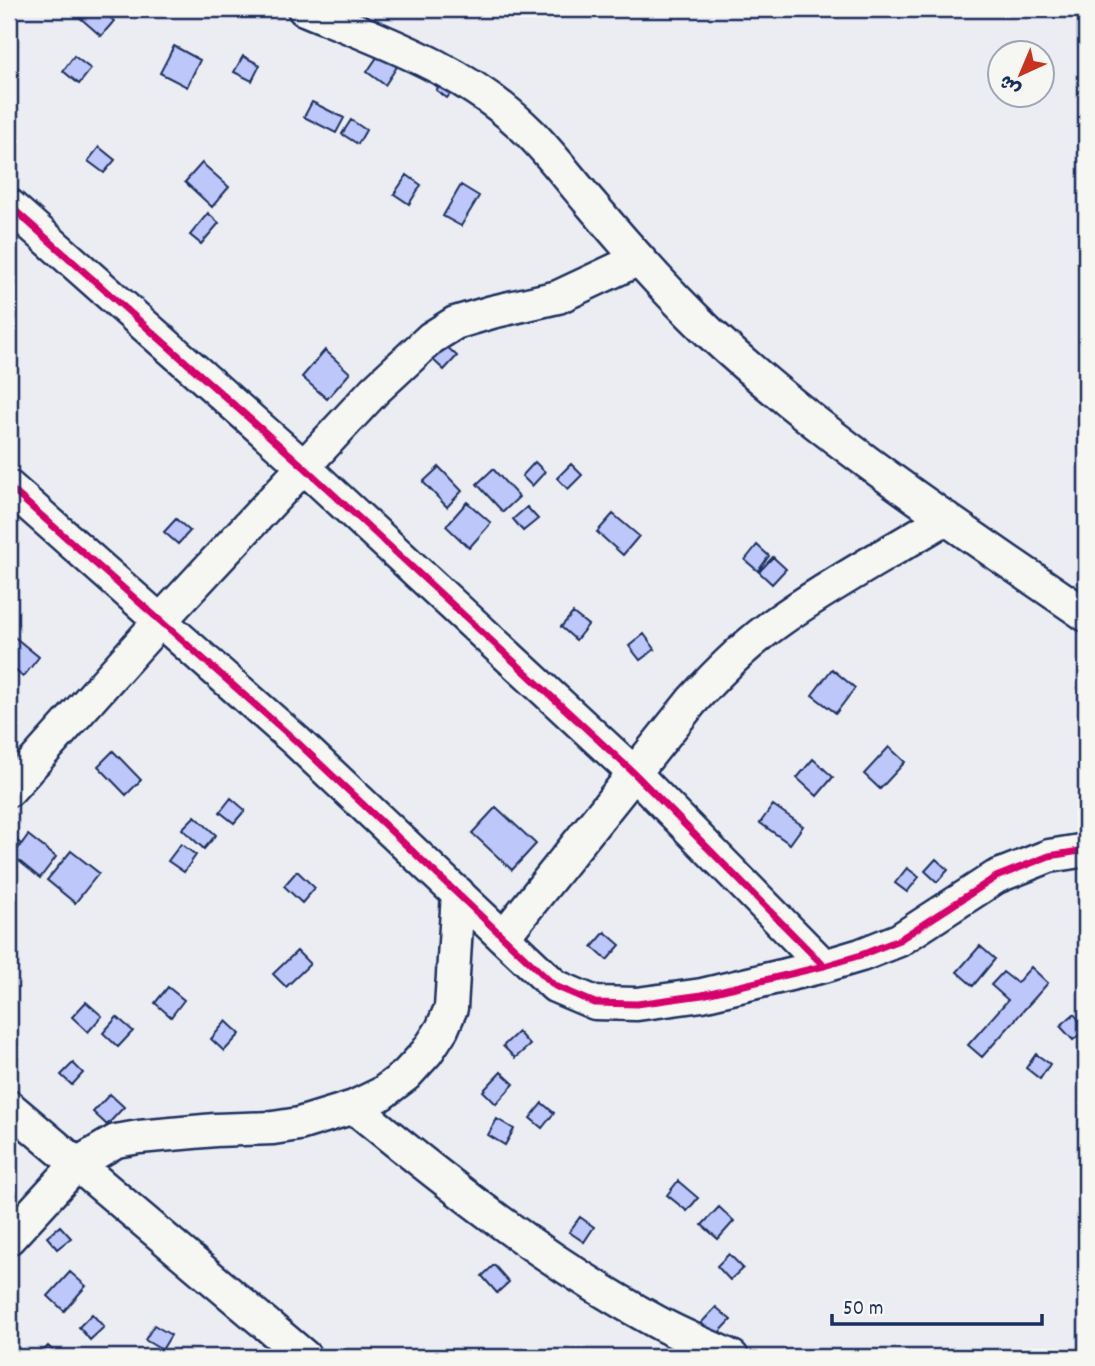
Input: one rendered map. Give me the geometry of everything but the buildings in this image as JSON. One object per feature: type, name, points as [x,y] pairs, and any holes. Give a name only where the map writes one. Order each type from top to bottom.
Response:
[{"type":"street","points":[[304,9],[420,58],[498,105],[529,132],[639,259],[709,332],[806,416],[1086,615]]},
{"type":"street","points":[[9,205],[304,467],[634,774],[824,966]]},
{"type":"street","points":[[12,779],[375,390],[431,338],[455,323],[558,298],[639,259]]},
{"type":"street","points":[[9,487],[296,741],[555,986],[594,1003],[637,1004],[702,995],[862,955],[900,940],[996,877],[1049,856],[1086,850]]},
{"type":"street","points":[[505,936],[692,701],[747,645],[780,620],[946,518]]},
{"type":"street","points":[[9,1238],[77,1164],[116,1141],[299,1124],[354,1107],[381,1094],[427,1052],[442,1029],[451,1008],[458,892]]},
{"type":"street","points":[[9,1107],[305,1357]]},
{"type":"street","points":[[354,1107],[478,1207],[598,1287],[655,1321],[732,1357]]},
{"type":"cycle path","points":[[9,205],[304,467],[634,773],[824,966]]},
{"type":"cycle path","points":[[9,487],[296,741],[555,986],[595,1003],[637,1004],[702,995],[861,955],[899,940],[996,877],[1049,856],[1086,850]]}]
